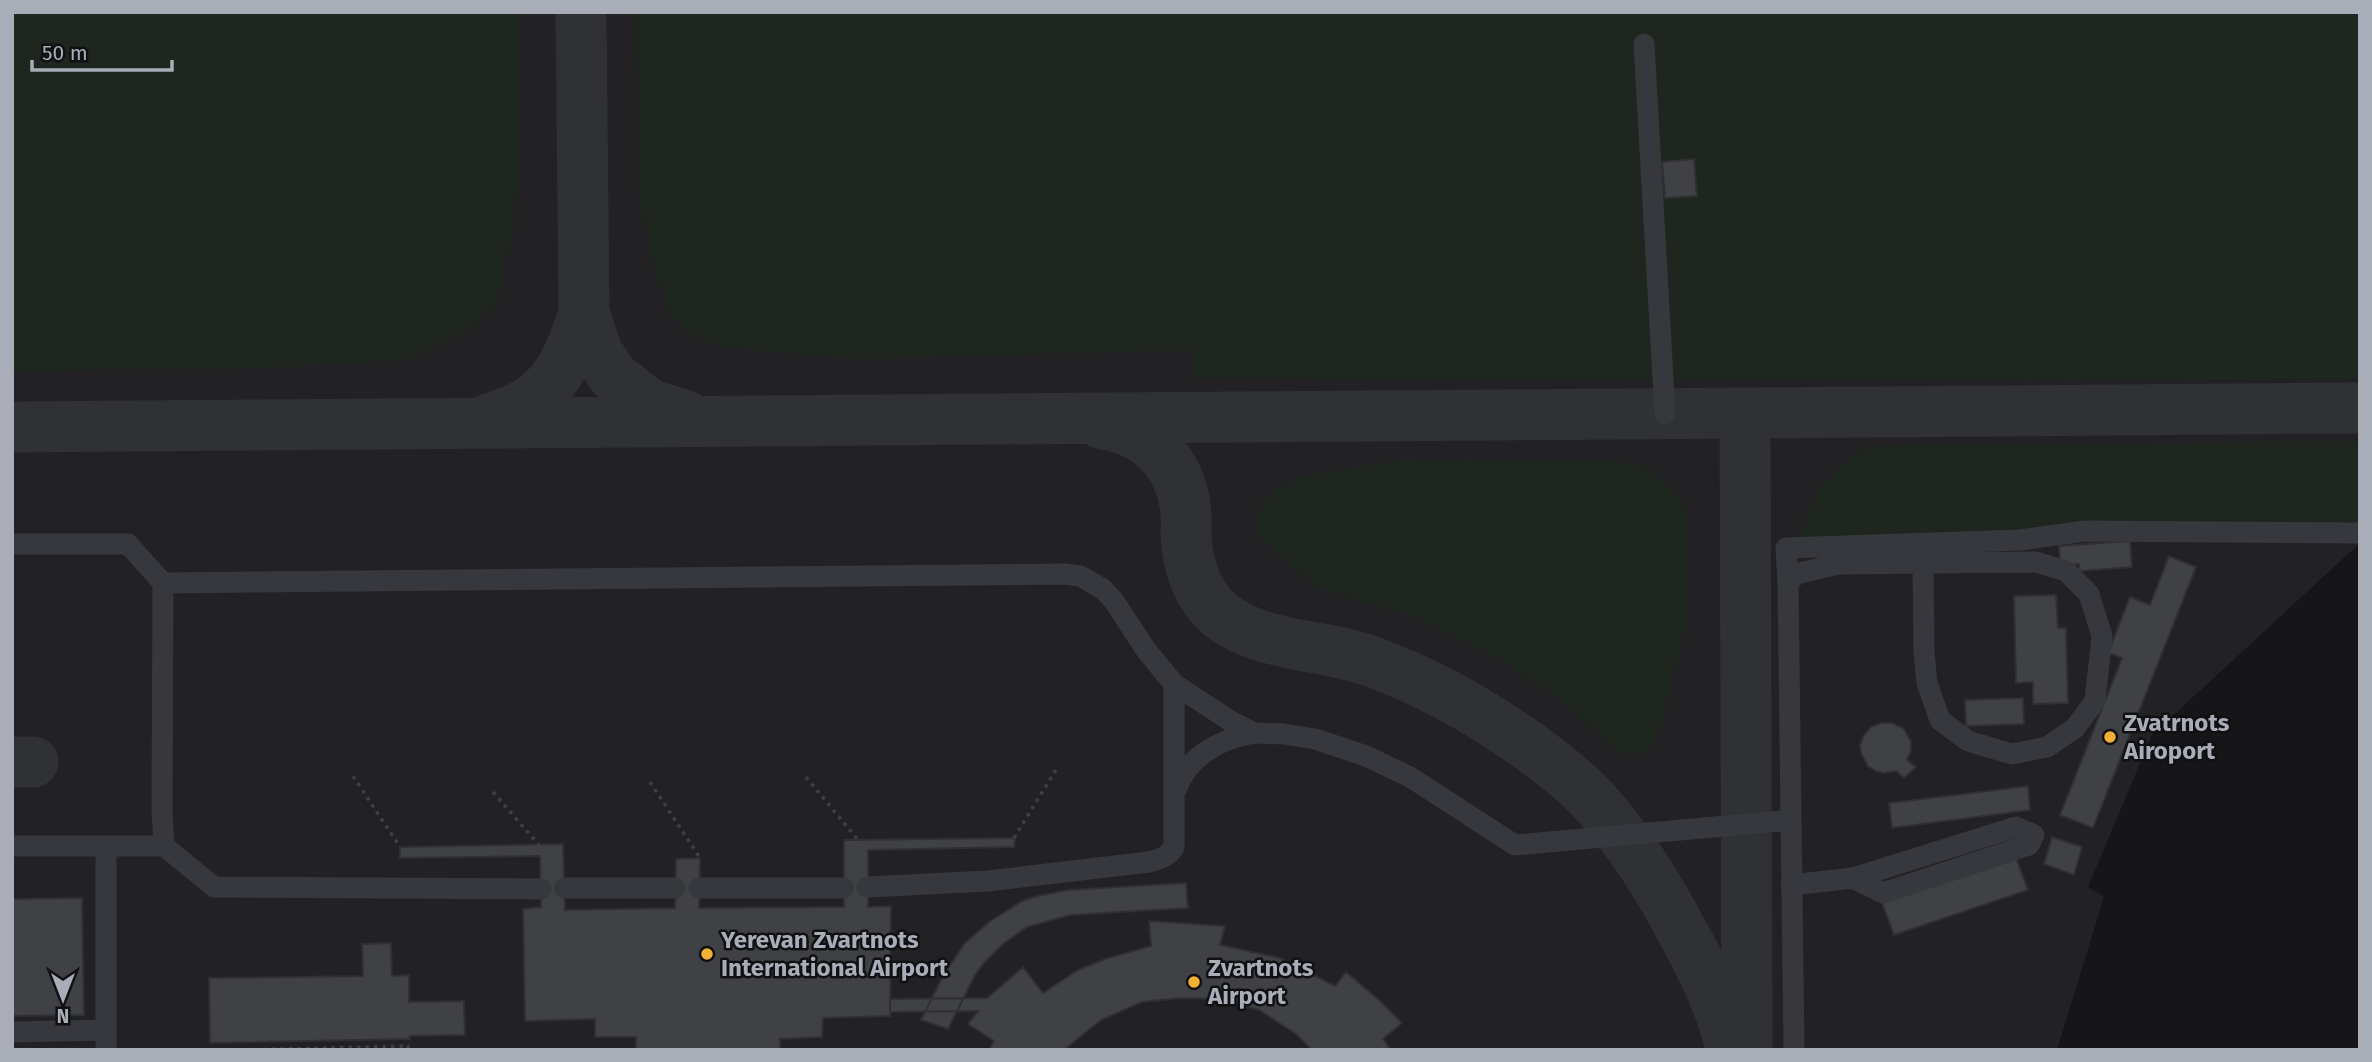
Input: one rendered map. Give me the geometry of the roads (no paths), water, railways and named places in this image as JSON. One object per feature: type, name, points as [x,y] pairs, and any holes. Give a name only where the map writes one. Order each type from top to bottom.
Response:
[{"type":"lane","points":[[1644,44],[1665,414]]},
{"type":"lane","points":[[1794,1050],[1786,548],[2020,540],[2085,531],[2360,533]]},
{"type":"lane","points":[[12,544],[128,544],[163,583],[164,846]]},
{"type":"lane","points":[[1787,584],[1796,574],[1838,564],[1923,563],[2036,562],[2066,571],[2089,594],[2102,636],[2095,701],[2075,727],[2047,747],[2012,754],[1968,741],[1940,720],[1927,683],[1923,563]]},
{"type":"lane","points":[[163,583],[1065,574],[1080,576],[1103,589],[1114,601],[1146,650],[1174,684],[1231,722],[1254,733]]},
{"type":"lane","points":[[867,887],[988,881],[1161,859],[1170,854],[1174,847],[1174,684]]},
{"type":"lane","points":[[1174,794],[1188,766],[1229,737],[1254,733],[1284,734],[1315,739],[1366,755],[1410,777],[1514,845],[1791,820]]},
{"type":"lane","points":[[1791,885],[1853,878],[2016,827],[2034,835],[2029,845],[1883,893],[1853,878]]},
{"type":"lane","points":[[12,846],[164,846],[214,887],[541,889]]},
{"type":"lane","points":[[12,1032],[106,1040],[106,847]]},
{"type":"lane","points":[[564,888],[676,888]]},
{"type":"lane","points":[[699,888],[844,888]]},
{"type":"place","name":"Zvatrnots Airoport","points":[[2110,737]]},
{"type":"place","name":"Yerevan Zvartnots International Airport","points":[[707,954]]},
{"type":"place","name":"Zvartnots Airport","points":[[1194,982]]}]
